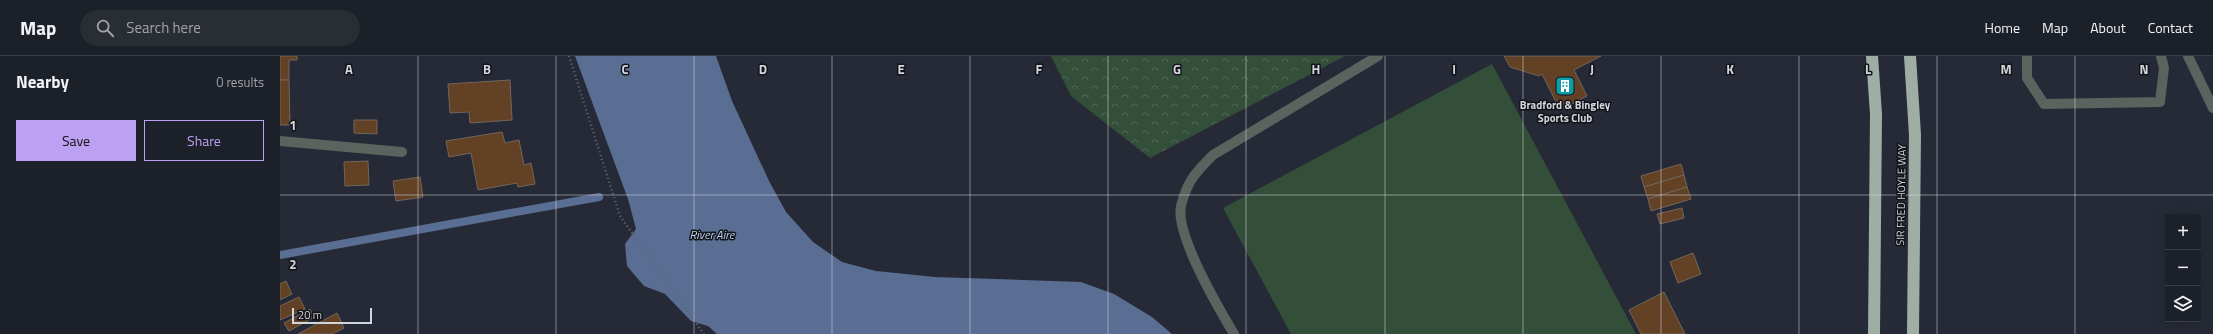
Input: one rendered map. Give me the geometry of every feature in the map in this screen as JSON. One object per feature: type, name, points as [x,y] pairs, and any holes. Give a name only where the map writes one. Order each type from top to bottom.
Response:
[{"type":"highway","points":[[1872,56],[1876,114],[1874,334]]},
{"type":"highway","name":"SIR FRED HOYLE WAY","points":[[1910,56],[1915,136],[1913,334]]},
{"type":"street","points":[[1234,334],[1219,309],[1185,238],[1181,207],[1192,176],[1213,155],[1378,56]]},
{"type":"street","points":[[2027,56],[2027,78],[2044,104],[2160,102],[2164,68],[2161,56]]},
{"type":"street","points":[[2188,56],[2213,108]]},
{"type":"street","points":[[280,141],[402,152]]},
{"type":"path","points":[[569,56],[620,216],[704,334]]},
{"type":"green space","points":[[1051,56],[1345,56],[1150,158],[1071,96]]},
{"type":"green space","points":[[1492,64],[1636,334],[1291,334],[1223,208]]},
{"type":"water","name":"River Aire","points":[[575,56],[716,56],[732,101],[769,181],[786,212],[813,242],[842,262],[876,271],[935,277],[1081,282],[1114,294],[1152,317],[1172,334],[717,334],[708,326],[691,321],[665,294],[644,286],[627,266],[625,244],[636,229],[628,199]]},
{"type":"building","points":[[280,56],[297,56],[297,60],[289,60],[289,80],[280,80]]},
{"type":"building","name":"Bradford & Bingley Sports Club","points":[[1504,56],[1601,56],[1574,70],[1587,96],[1560,110],[1542,74],[1539,76],[1510,67]]},
{"type":"building","points":[[280,80],[289,80],[290,125],[280,125]]},
{"type":"building","points":[[510,80],[512,120],[470,123],[469,112],[450,113],[448,84]]},
{"type":"building","points":[[354,120],[377,120],[377,134],[354,133]]},
{"type":"building","points":[[502,132],[505,143],[519,140],[524,165],[531,163],[535,184],[518,187],[517,183],[478,190],[471,153],[449,157],[446,141]]},
{"type":"building","points":[[368,161],[369,185],[345,186],[344,162]]},
{"type":"building","points":[[1681,164],[1684,175],[1644,187],[1641,176]]},
{"type":"building","points":[[1684,175],[1687,187],[1648,199],[1644,187]]},
{"type":"building","points":[[420,177],[423,197],[396,201],[393,181]]},
{"type":"building","points":[[1687,187],[1691,199],[1651,211],[1648,199]]},
{"type":"building","points":[[1682,208],[1684,218],[1660,224],[1657,214]]},
{"type":"building","points":[[1693,253],[1701,274],[1678,283],[1670,262]]},
{"type":"building","points":[[286,281],[292,294],[280,300],[280,284]]},
{"type":"building","points":[[1664,292],[1685,334],[1641,334],[1629,310]]},
{"type":"building","points":[[299,297],[305,309],[280,320],[280,306]]},
{"type":"building","points":[[310,309],[314,317],[289,331],[284,323]]},
{"type":"building","points":[[337,313],[344,328],[332,334],[298,334]]},
{"type":"waterway","points":[[280,255],[599,197]]},
{"type":"place","name":"Bradford & Bingley Sports Club","points":[[1565,86]]}]
